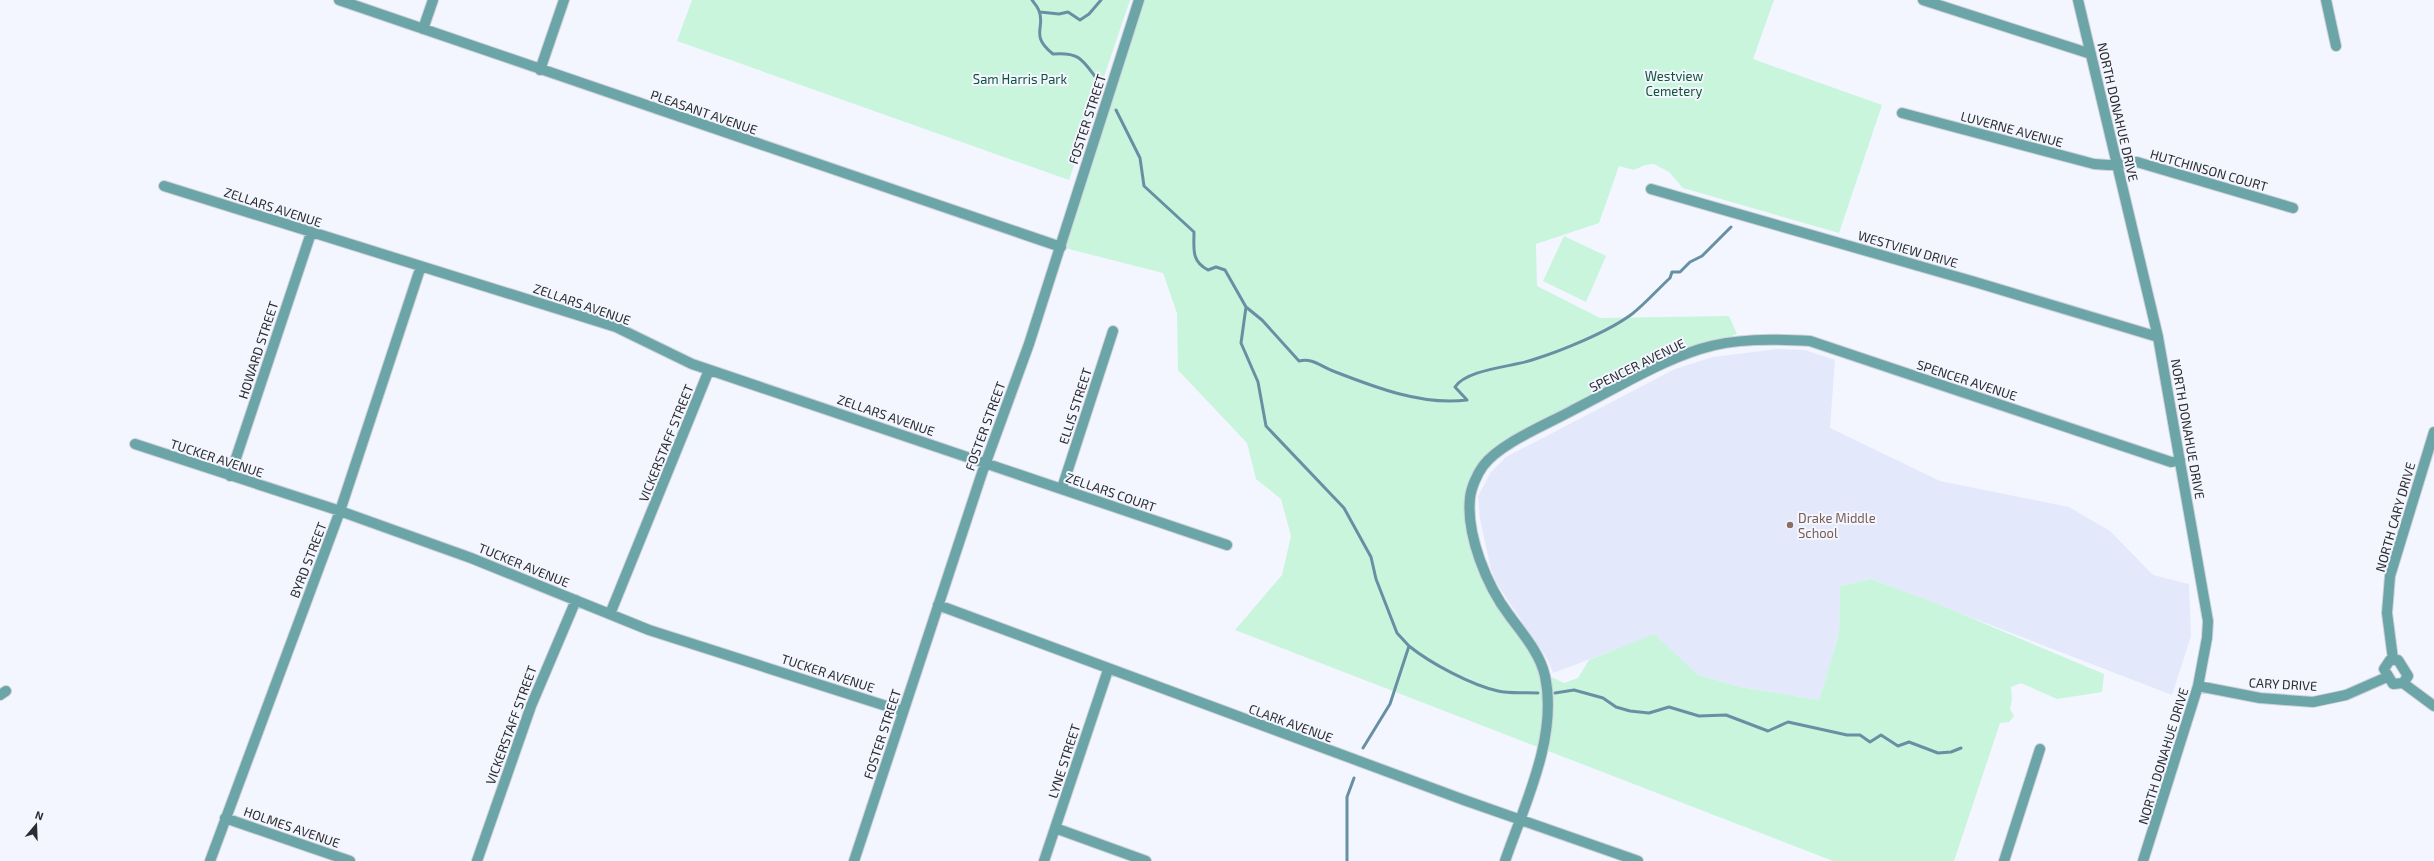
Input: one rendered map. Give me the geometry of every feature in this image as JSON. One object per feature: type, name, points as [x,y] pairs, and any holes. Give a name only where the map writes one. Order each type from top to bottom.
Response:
[{"type":"street","name":"PLEASANT AVENUE","points":[[338,0],[1061,247]]},
{"type":"street","points":[[423,29],[433,0]]},
{"type":"street","points":[[540,70],[564,0]]},
{"type":"street","name":"FOSTER STREET","points":[[854,861],[902,711],[1061,247],[1139,0]]},
{"type":"street","points":[[1923,0],[2091,54]]},
{"type":"street","name":"NORTH DONAHUE DRIVE","points":[[2078,0],[2158,337],[2207,615],[2207,638],[2198,686],[2143,861]]},
{"type":"street","points":[[2326,0],[2336,46]]},
{"type":"street","name":"LUVERNE AVENUE","points":[[1902,113],[2094,164],[2116,164]]},
{"type":"street","name":"HUTCHINSON COURT","points":[[2116,164],[2137,162],[2293,208]]},
{"type":"street","name":"ZELLARS AVENUE","points":[[164,186],[616,327],[709,370],[986,463]]},
{"type":"street","name":"WESTVIEW DRIVE","points":[[1651,189],[1975,282],[2158,337]]},
{"type":"street","name":"HOWARD STREET","points":[[230,476],[311,233]]},
{"type":"street","name":"BYRD STREET","points":[[210,861],[340,511],[421,266]]},
{"type":"street","name":"ELLIS STREET","points":[[1062,488],[1113,331]]},
{"type":"street","name":"SPENCER AVENUE","points":[[1505,861],[1546,742],[1549,709],[1545,674],[1529,643],[1487,581],[1476,547],[1470,511],[1473,486],[1483,465],[1511,443],[1668,361],[1702,348],[1773,339],[1810,341],[2171,462],[2180,460]]},
{"type":"street","name":"VICKERSTAFF STREET","points":[[610,614],[709,370]]},
{"type":"street","name":"NORTH CARY DRIVE","points":[[2392,659],[2387,613],[2390,576],[2434,432]]},
{"type":"street","name":"TUCKER AVENUE","points":[[135,444],[340,511],[479,561],[649,630],[902,711]]},
{"type":"street","name":"ZELLARS COURT","points":[[986,463],[1227,545]]},
{"type":"street","name":"VICKERSTAFF STREET","points":[[478,861],[530,706],[576,600]]},
{"type":"street","name":"CLARK AVENUE","points":[[938,606],[1108,670],[1519,820],[1638,861]]},
{"type":"street","points":[[2392,659],[2401,662],[2408,673],[2407,679],[2403,683],[2393,684],[2387,677],[2385,666],[2392,659]]},
{"type":"street","name":"LYNE STREET","points":[[1044,861],[1108,670]]},
{"type":"street","name":"CARY DRIVE","points":[[2198,686],[2260,698],[2313,702],[2346,695],[2387,677]]},
{"type":"street","points":[[2403,683],[2434,706]]},
{"type":"street","points":[[2004,861],[2040,749]]},
{"type":"street","name":"HOLMES AVENUE","points":[[225,818],[350,861]]},
{"type":"street","points":[[1055,828],[1146,861]]},
{"type":"shaded area","name":"Drake Middle School","points":[[1777,349],[1805,350],[1835,360],[1830,428],[1940,481],[2069,507],[2110,531],[2153,575],[2189,584],[2191,636],[2172,695],[1871,579],[1840,586],[1839,634],[1819,700],[1740,687],[1698,675],[1654,635],[1553,673],[1548,660],[1497,584],[1491,570],[1480,519],[1478,496],[1491,472],[1506,457],[1675,369],[1713,357]]},
{"type":"green space","name":"Sam Harris Park","points":[[692,0],[1130,0],[1069,180],[677,41]]},
{"type":"green space","name":"Westview Cemetery","points":[[1139,0],[1774,0],[1753,59],[1882,105],[1839,233],[1683,188],[1669,172],[1654,164],[1645,165],[1634,170],[1619,166],[1599,223],[1536,244],[1537,286],[1600,318],[1729,316],[1737,334],[1702,349],[1511,443],[1483,465],[1470,498],[1487,581],[1545,674],[1564,683],[1578,678],[1589,660],[1654,634],[1698,675],[1740,687],[1819,700],[1839,634],[1840,586],[1871,579],[1945,607],[2104,674],[2102,692],[2057,699],[2021,683],[2011,687],[2012,699],[2010,709],[2014,716],[2009,722],[2000,723],[1954,861],[1833,861],[1235,630],[1282,575],[1291,536],[1281,499],[1256,479],[1247,443],[1178,370],[1177,313],[1163,273],[1061,247]]},
{"type":"green space","points":[[1564,236],[1606,256],[1586,302],[1543,281]]},
{"type":"waterway","points":[[1032,0],[1041,17],[1040,36],[1046,47],[1053,54],[1069,54],[1079,58],[1097,79]]},
{"type":"waterway","points":[[1040,12],[1059,14],[1068,12],[1080,20],[1089,14],[1101,0]]},
{"type":"waterway","points":[[1116,110],[1140,158],[1144,186],[1194,232],[1196,259],[1208,270],[1216,267],[1225,270],[1246,307],[1262,320],[1299,361],[1304,360],[1312,362],[1382,389],[1416,398],[1450,401],[1467,400],[1455,387],[1469,376],[1490,369],[1544,356],[1610,328],[1642,306],[1670,278],[1672,272],[1680,272],[1690,262],[1702,256],[1731,227]]},
{"type":"waterway","points":[[1246,307],[1241,343],[1258,382],[1266,426],[1344,508],[1371,557],[1376,579],[1397,633],[1409,646],[1390,704],[1363,748]]},
{"type":"waterway","points":[[1409,646],[1439,666],[1476,684],[1503,692],[1538,693]]},
{"type":"waterway","points":[[1555,693],[1574,690],[1603,698],[1616,707],[1630,711],[1649,713],[1669,707],[1699,716],[1726,715],[1768,731],[1788,722],[1847,735],[1860,735],[1870,742],[1881,735],[1898,746],[1909,742],[1938,753],[1951,752],[1961,748]]},
{"type":"waterway","points":[[1347,861],[1347,797],[1354,778]]},
{"type":"place","name":"Drake Middle School","points":[[1790,525]]}]
